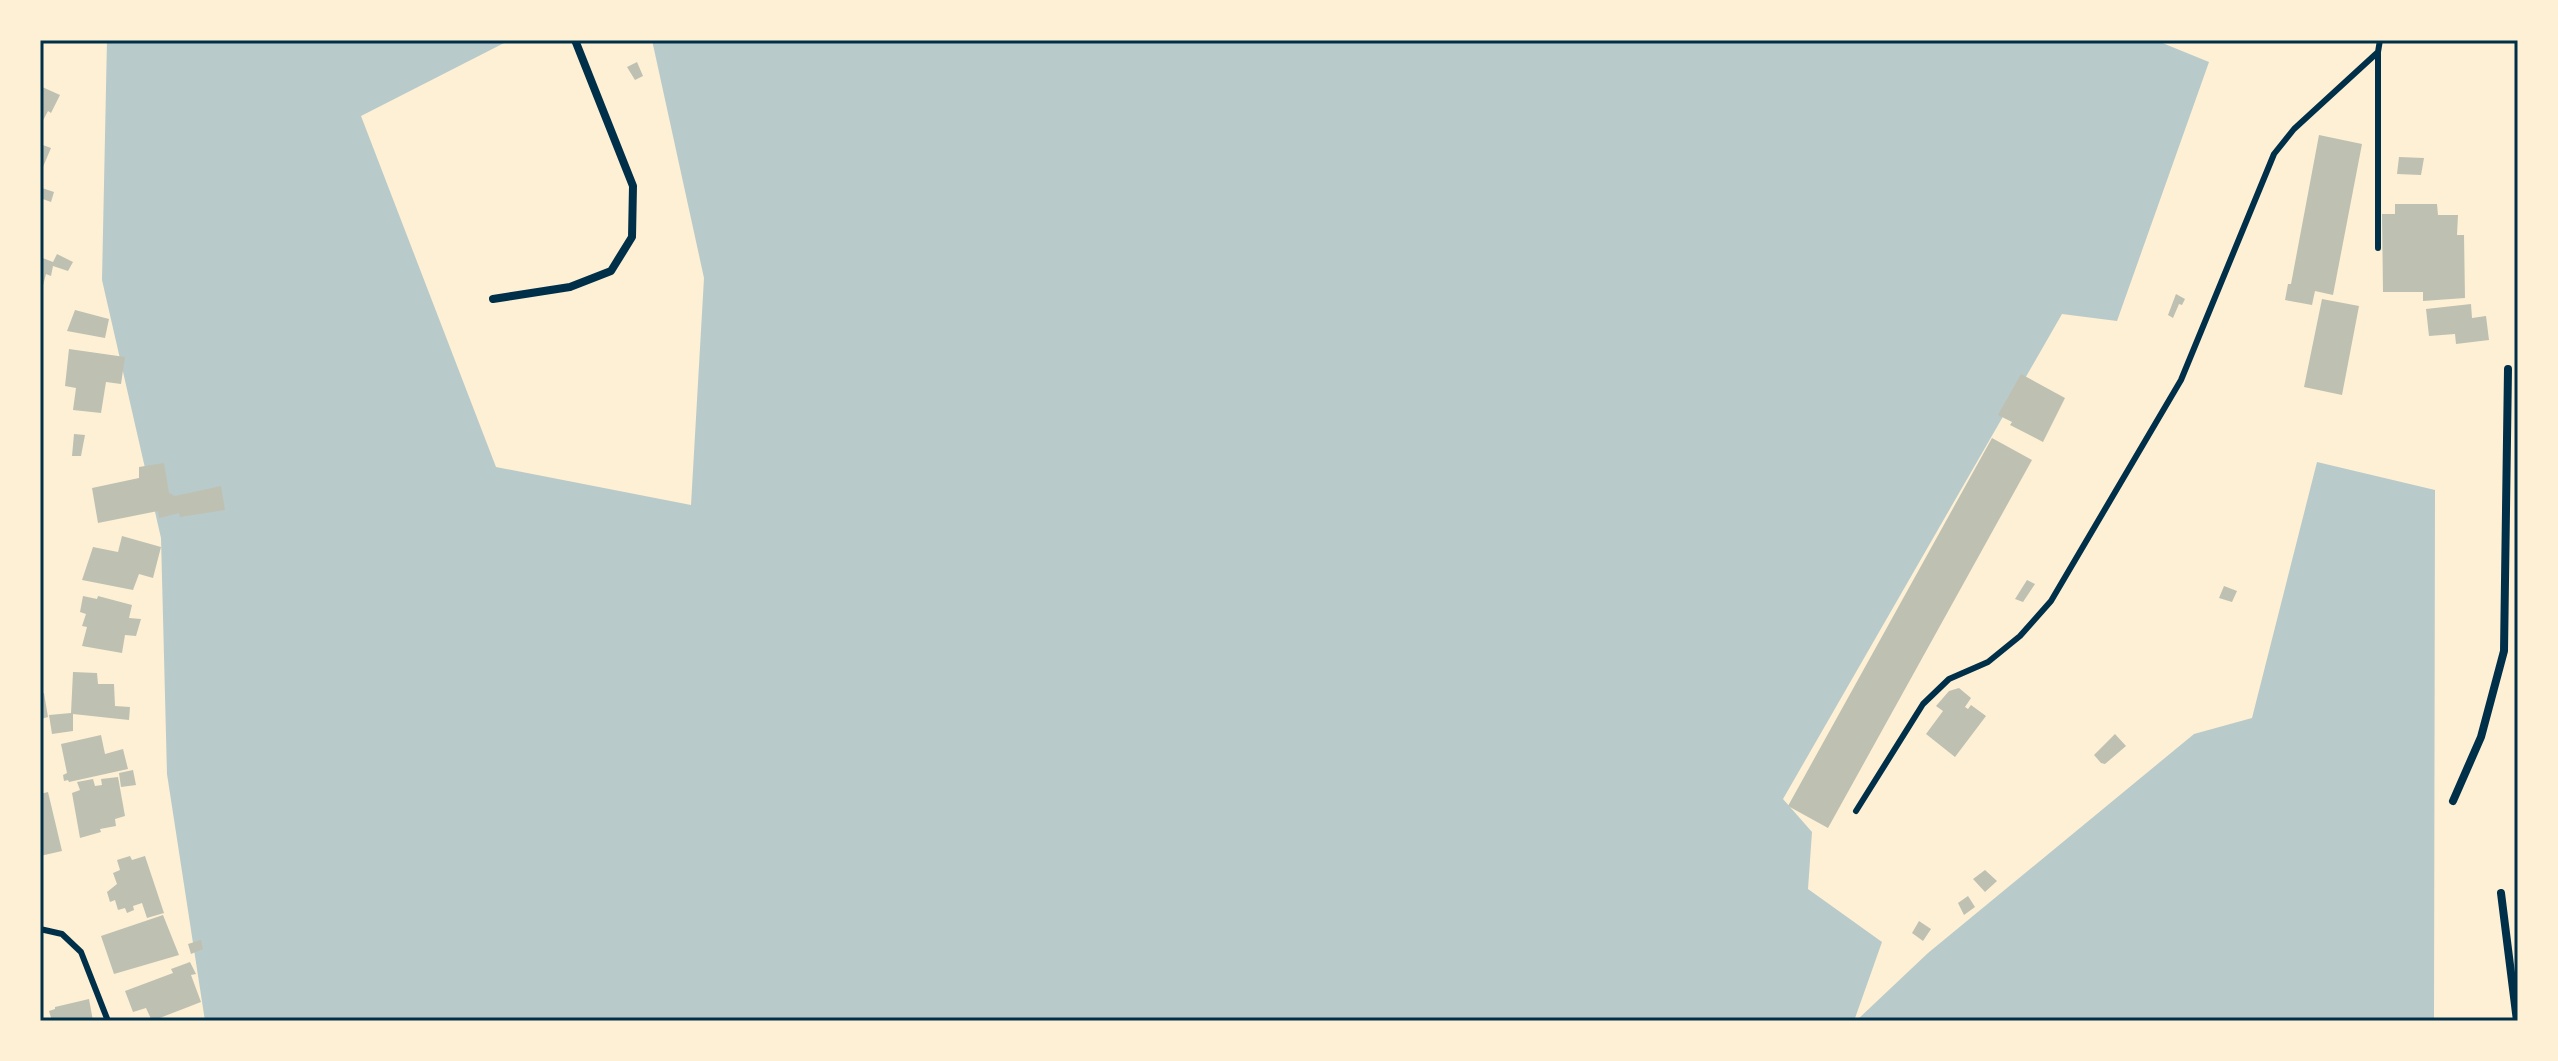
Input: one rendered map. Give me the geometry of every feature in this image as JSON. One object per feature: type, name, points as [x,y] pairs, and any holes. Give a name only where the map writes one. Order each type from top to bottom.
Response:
[{"type":"street","points":[[493,299],[570,287],[611,271],[632,237],[633,186],[575,40]]},
{"type":"street","points":[[2453,801],[2481,737],[2504,651],[2508,369]]},
{"type":"street","points":[[2506,560],[2518,560]]},
{"type":"street","points":[[2501,893],[2517,1021]]},
{"type":"lane","points":[[2378,248],[2380,40]]},
{"type":"lane","points":[[1856,811],[1923,704],[1949,679],[1988,662],[2020,636],[2051,601],[2181,380],[2274,154],[2294,129],[2378,52]]},
{"type":"lane","points":[[40,929],[62,934],[81,952],[108,1021]]},
{"type":"shaded area","points":[[107,40],[510,40],[361,116],[496,467],[691,505],[704,278],[652,40],[2155,40],[2209,62],[2117,321],[2062,314],[1783,799],[1812,832],[1808,889],[1882,942],[1854,1021],[205,1021],[167,774],[161,538],[102,280]]},
{"type":"shaded area","points":[[2317,462],[2435,490],[2434,1021],[1856,1021],[1928,953],[2194,734],[2252,718]]},
{"type":"building","points":[[637,62],[643,76],[635,80],[627,67]]},
{"type":"building","points":[[40,86],[60,95],[40,126]]},
{"type":"building","points":[[2319,135],[2362,144],[2333,295],[2315,291],[2312,305],[2285,300],[2288,284],[2291,284]]},
{"type":"building","points":[[40,144],[51,148],[40,174]]},
{"type":"building","points":[[2399,157],[2424,158],[2421,175],[2397,174]]},
{"type":"building","points":[[42,188],[54,192],[51,202],[40,198]]},
{"type":"building","points":[[2395,204],[2437,204],[2438,215],[2458,215],[2457,235],[2464,235],[2465,298],[2423,301],[2423,292],[2383,292],[2382,214],[2395,214]]},
{"type":"building","points":[[57,254],[73,262],[68,271],[53,266],[51,276],[46,274],[40,297],[40,257],[53,262]]},
{"type":"building","points":[[2176,294],[2185,299],[2182,305],[2179,304],[2173,318],[2168,315]]},
{"type":"building","points":[[2322,299],[2359,306],[2342,395],[2304,387]]},
{"type":"building","points":[[2471,304],[2472,318],[2486,316],[2489,340],[2456,344],[2455,334],[2429,336],[2426,309]]},
{"type":"building","points":[[75,310],[109,319],[105,338],[67,331]]},
{"type":"building","points":[[69,349],[125,357],[121,384],[106,382],[101,413],[73,410],[76,388],[65,386]]},
{"type":"building","points":[[2021,374],[2065,398],[2043,442],[2010,425],[2012,422],[1998,415]]},
{"type":"building","points":[[74,434],[85,435],[81,456],[72,456]]},
{"type":"building","points":[[1992,438],[2032,460],[1828,828],[1788,806]]},
{"type":"building","points":[[164,463],[169,493],[175,496],[221,486],[225,510],[180,517],[179,513],[159,518],[158,511],[98,523],[92,488],[139,478],[139,467]]},
{"type":"building","points":[[122,536],[161,547],[153,578],[139,574],[133,590],[82,580],[93,547],[118,552]]},
{"type":"building","points":[[2027,580],[2035,584],[2023,602],[2015,599]]},
{"type":"building","points":[[2224,586],[2237,591],[2232,602],[2219,598]]},
{"type":"building","points":[[83,596],[97,599],[98,596],[132,605],[129,618],[141,619],[136,636],[125,635],[122,653],[82,646],[87,627],[82,626],[86,614],[80,612]]},
{"type":"building","points":[[73,672],[97,673],[98,684],[114,684],[115,706],[130,707],[129,720],[73,714],[73,731],[52,734],[49,715],[71,713]]},
{"type":"building","points":[[1959,688],[1971,698],[1965,707],[1968,709],[1971,705],[1986,716],[1955,757],[1926,734],[1943,711],[1936,706],[1949,691]]},
{"type":"building","points":[[44,693],[48,717],[41,719],[40,694]]},
{"type":"building","points":[[2115,734],[2126,746],[2105,764],[2101,763],[2094,755]]},
{"type":"building","points":[[101,735],[105,754],[123,749],[128,769],[64,781],[63,775],[67,773],[61,744]]},
{"type":"building","points":[[133,770],[136,785],[121,787],[119,773]]},
{"type":"building","points":[[118,777],[125,816],[115,819],[116,826],[80,838],[72,793],[80,790],[77,782],[93,779],[95,786],[102,785],[101,779]]},
{"type":"building","points":[[48,792],[62,851],[40,856],[40,794]]},
{"type":"building","points":[[130,856],[132,860],[145,856],[164,913],[147,918],[142,903],[133,906],[134,910],[127,913],[125,908],[118,910],[115,900],[110,902],[107,892],[117,884],[113,873],[120,870],[117,860]]},
{"type":"building","points":[[1985,870],[1997,881],[1985,892],[1973,879]]},
{"type":"building","points":[[1968,896],[1975,907],[1964,915],[1958,903]]},
{"type":"building","points":[[163,915],[179,955],[114,974],[101,936]]},
{"type":"building","points":[[1919,921],[1931,929],[1923,941],[1912,933]]},
{"type":"building","points":[[201,940],[203,949],[191,954],[188,944]]},
{"type":"building","points":[[190,962],[196,974],[191,975],[201,1002],[152,1021],[146,1008],[133,1012],[125,991],[173,973],[171,969]]},
{"type":"building","points":[[89,999],[93,1021],[52,1021],[49,1011],[55,1007]]}]
